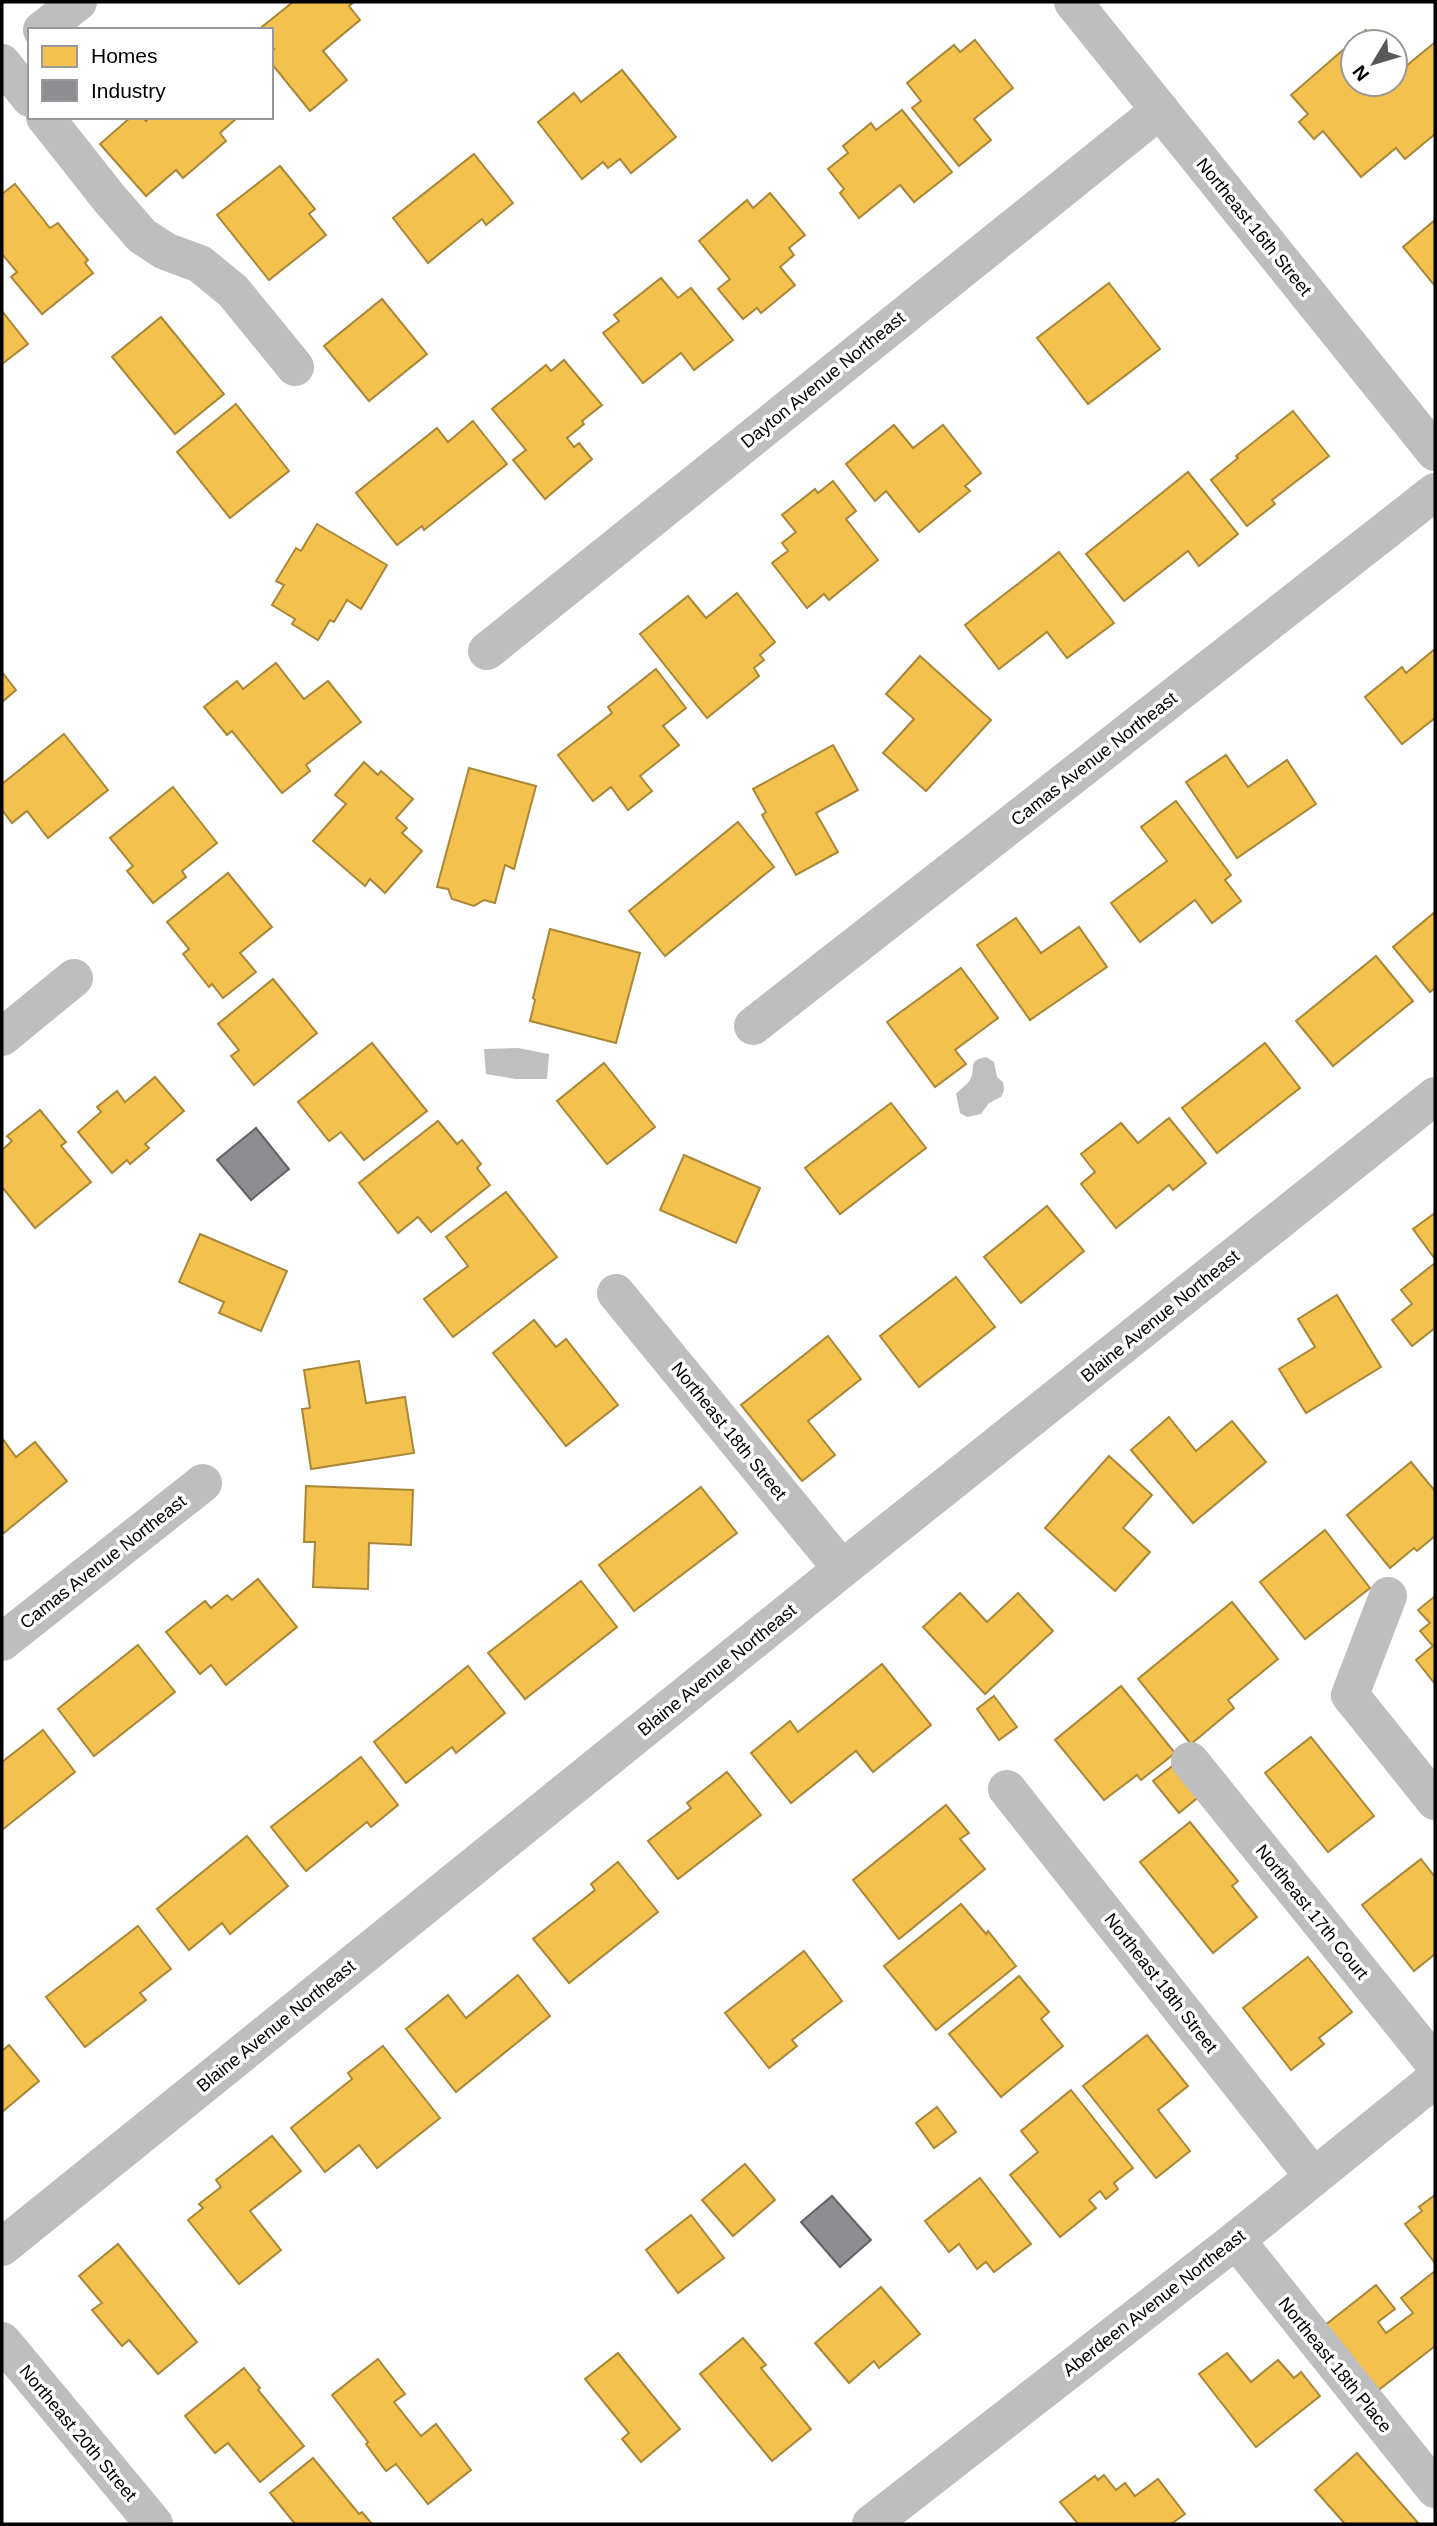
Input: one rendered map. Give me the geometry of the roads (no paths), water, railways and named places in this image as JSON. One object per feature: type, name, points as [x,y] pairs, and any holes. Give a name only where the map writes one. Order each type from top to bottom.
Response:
[{"type":"street","points":[[46,28],[78,2]]},
{"type":"street","name":"Northeast 16th Street","points":[[1073,2],[1435,452]]},
{"type":"street","points":[[28,42],[2,63],[28,96]]},
{"type":"street","name":"Dayton Avenue Northeast","points":[[486,651],[1160,110]]},
{"type":"street","points":[[47,119],[108,198],[142,236],[164,251],[200,264],[233,291],[295,367]]},
{"type":"street","name":"Camas Avenue Northeast","points":[[753,1026],[1435,492]]},
{"type":"street","points":[[2,1037],[74,978]]},
{"type":"street","name":"Blaine Avenue Northeast","points":[[2,2247],[842,1569],[1435,1096]]},
{"type":"street","name":"Northeast 18th Street","points":[[616,1293],[842,1569]]},
{"type":"street","name":"Camas Avenue Northeast","points":[[2,1642],[203,1483]]},
{"type":"street","points":[[1388,1596],[1350,1695],[1435,1801]]},
{"type":"street","name":"Northeast 17th Court","points":[[1190,1760],[1435,2064]]},
{"type":"street","name":"Northeast 18th Street","points":[[1007,1789],[1314,2178]]},
{"type":"street","name":"Aberdeen Avenue Northeast","points":[[871,2524],[1236,2240],[1435,2079]]},
{"type":"street","name":"Northeast 18th Place","points":[[1236,2240],[1435,2489]]},
{"type":"street","name":"Northeast 20th Street","points":[[2,2341],[154,2524]]}]
